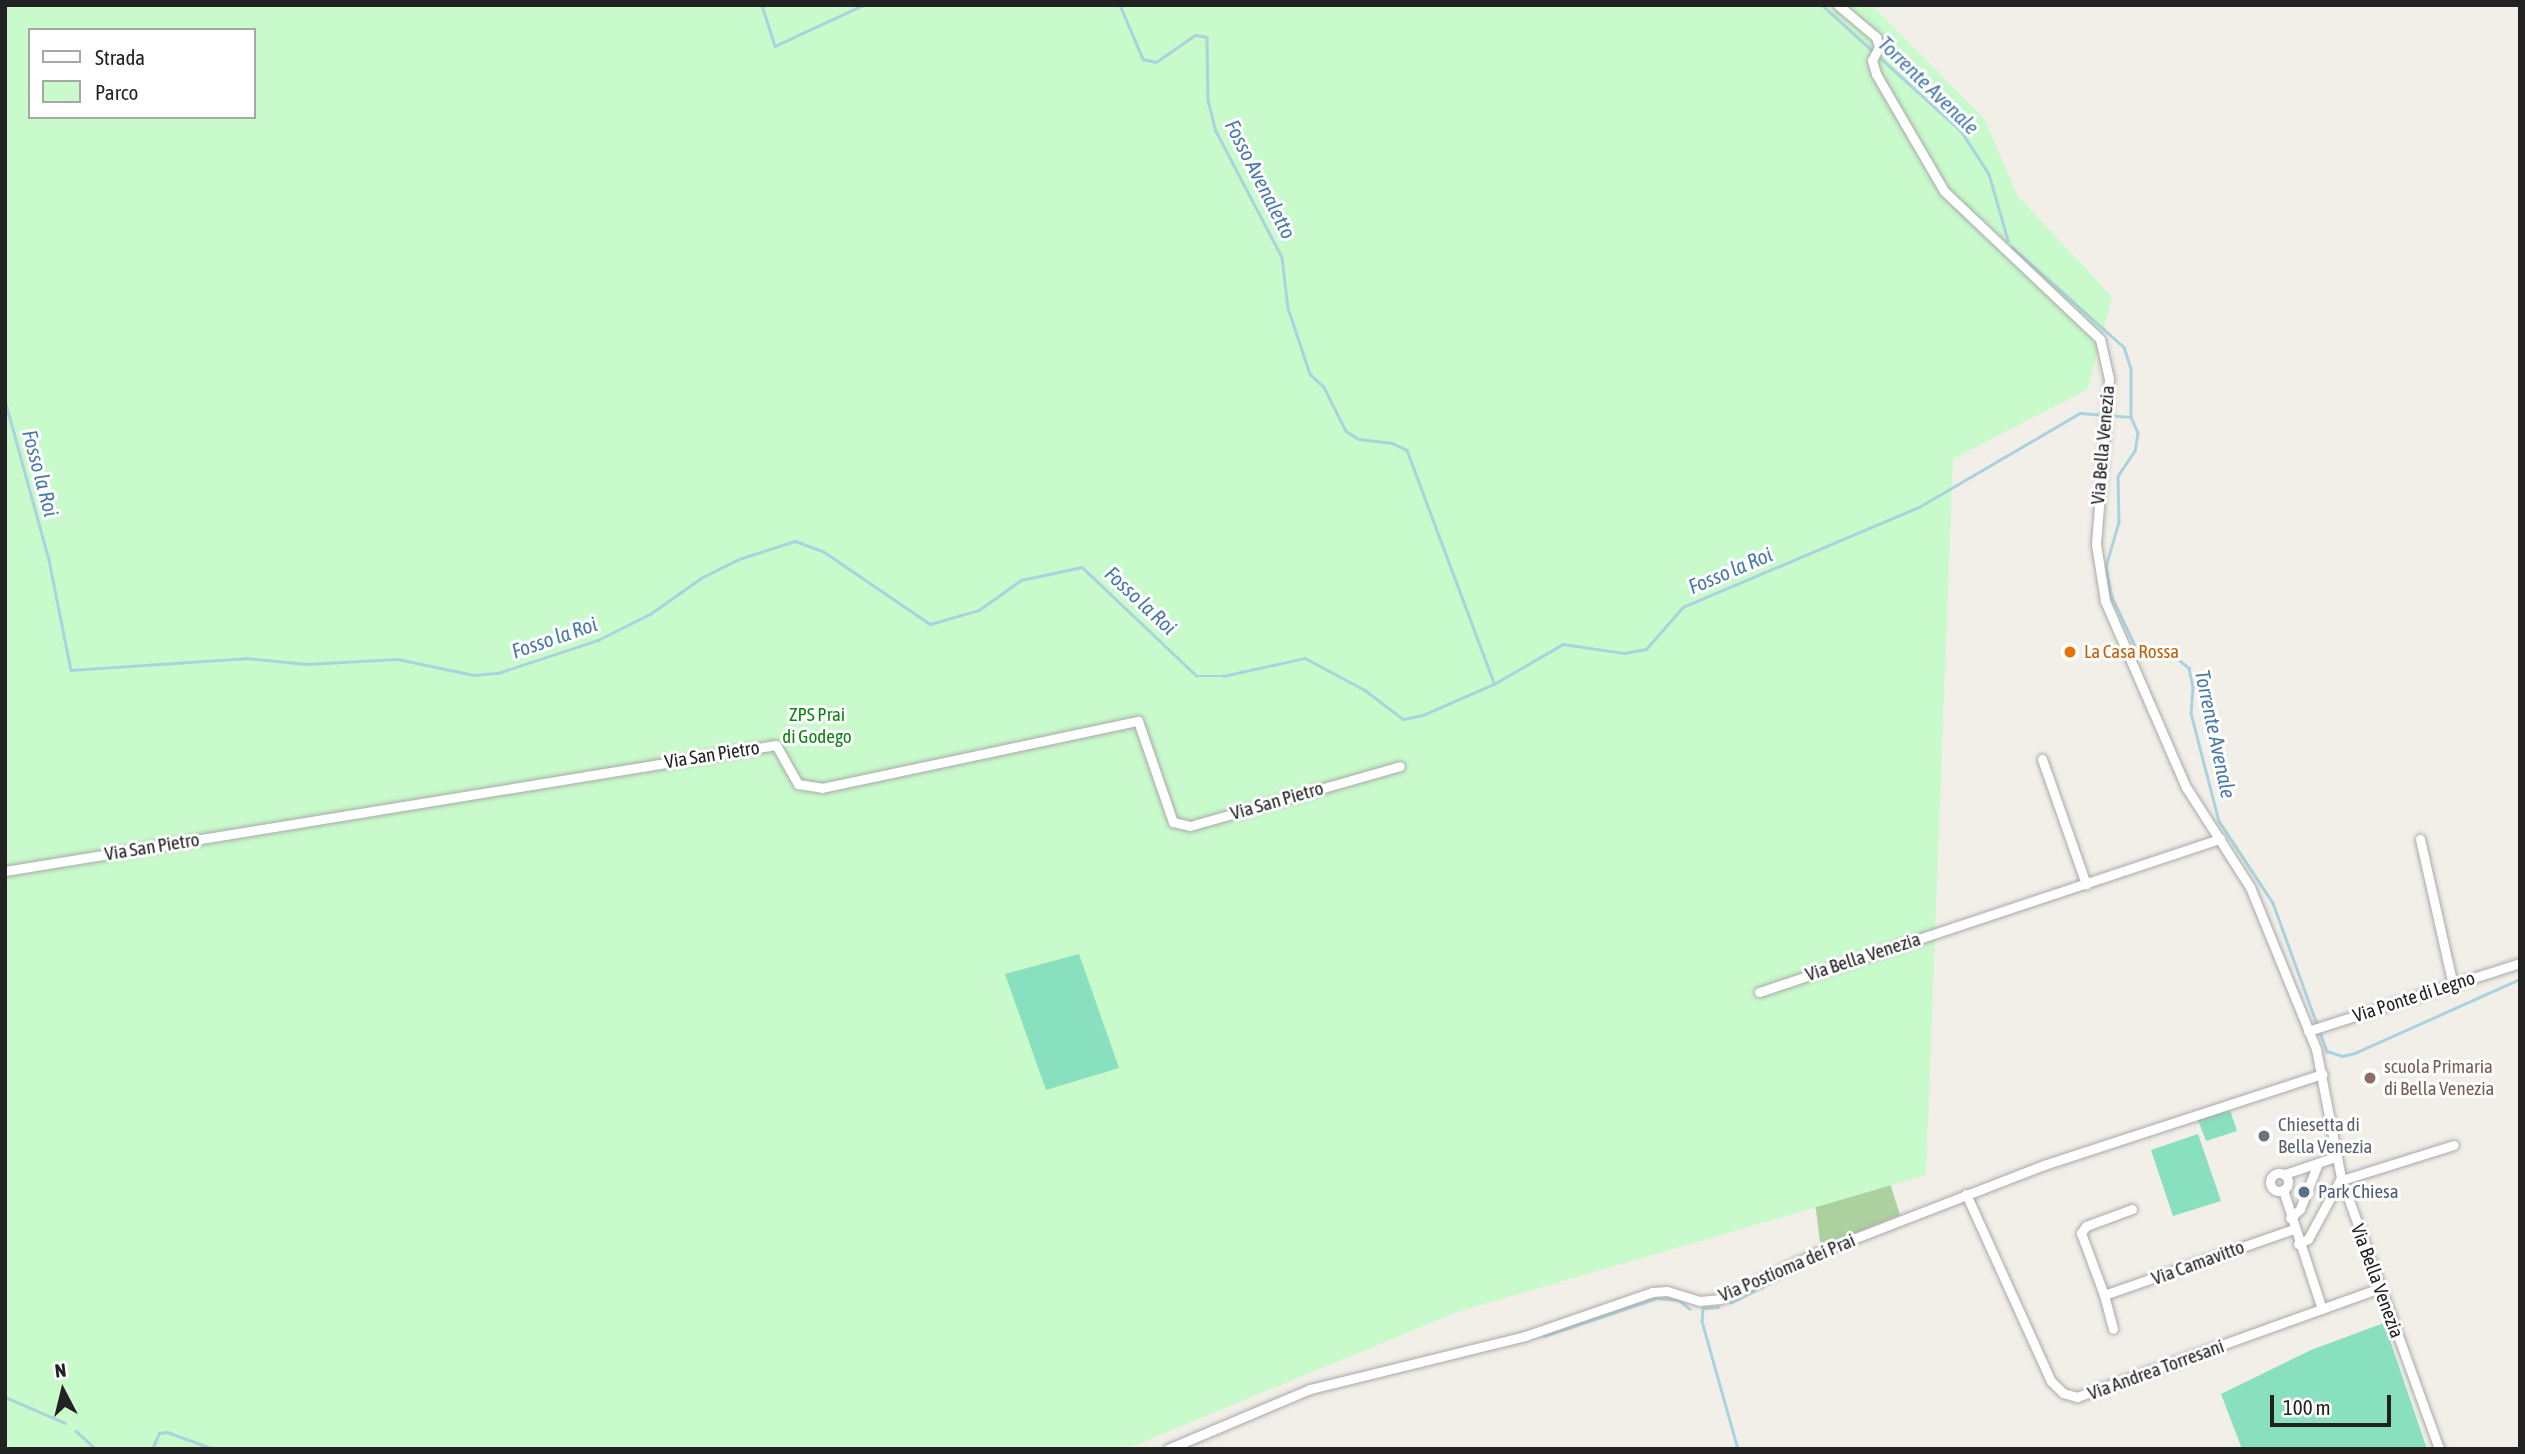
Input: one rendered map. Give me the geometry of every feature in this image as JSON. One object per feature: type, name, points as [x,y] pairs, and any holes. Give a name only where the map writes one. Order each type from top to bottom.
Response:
[{"type":"street","name":"Via Bella Venezia","points":[[1838,5],[1870,30],[1876,50],[1876,74],[1944,191],[2099,339],[2108,368],[2096,544],[2100,585],[2179,774],[2250,887],[2309,1030],[2322,1074],[2341,1179],[2439,1449]]},
{"type":"street","name":"Via San Pietro","points":[[5,871],[776,745],[798,784],[822,788],[1138,721],[1173,822],[1189,825],[1400,766]]},
{"type":"street","points":[[2042,759],[2086,884]]},
{"type":"street","name":"Via Bella Venezia","points":[[1759,992],[2220,839]]},
{"type":"street","points":[[2420,839],[2453,986]]},
{"type":"street","name":"Via Ponte di Legno","points":[[2309,1030],[2520,963]]},
{"type":"street","name":"Via Postioma dei Prai","points":[[1168,1449],[1310,1388],[1525,1336],[1651,1292],[1667,1291],[1700,1301],[1720,1299],[1816,1253],[1966,1194],[2108,1142],[2322,1074]]},
{"type":"street","points":[[2298,1244],[2308,1238],[2341,1179],[2454,1145]]},
{"type":"street","points":[[2283,1191],[2274,1190],[2270,1179],[2278,1172],[2285,1174],[2335,1157]]},
{"type":"street","points":[[2290,1218],[2300,1209],[2318,1163]]},
{"type":"street","points":[[2283,1191],[2288,1185],[2285,1174]]},
{"type":"street","points":[[2283,1191],[2292,1229],[2322,1309]]},
{"type":"street","name":"Via Andrea Torresani","points":[[1966,1194],[2050,1381],[2069,1395],[2093,1395],[2379,1288]]},
{"type":"street","points":[[2113,1329],[2104,1294],[2081,1233],[2086,1226],[2132,1209]]},
{"type":"street","name":"Via Camavitto","points":[[2104,1294],[2292,1229]]},
{"type":"green space","name":"ZPS Prai di Godego","points":[[5,5],[1872,5],[1985,120],[2017,195],[2112,297],[2088,389],[1953,459],[1926,1175],[1457,1312],[1126,1449],[5,1447]]},
{"type":"green space","points":[[1079,954],[1119,1068],[1046,1090],[1005,974]]},
{"type":"green space","points":[[2230,1110],[2237,1131],[2206,1141],[2198,1120]]},
{"type":"green space","points":[[2198,1134],[2221,1201],[2173,1216],[2151,1150]]},
{"type":"green space","points":[[1882,1158],[1900,1215],[1833,1242],[1820,1242],[1816,1210],[1804,1174]]},
{"type":"green space","points":[[2384,1323],[2427,1449],[2242,1449],[2221,1394],[2311,1350]]},
{"type":"waterway","name":"Fosso Avenaletto","points":[[762,5],[775,46],[863,5]]},
{"type":"waterway","name":"Fosso Avenaletto","points":[[1120,5],[1143,59],[1156,62],[1195,35],[1207,37],[1208,100],[1216,131],[1282,257],[1288,308],[1310,374],[1324,387],[1346,431],[1359,439],[1392,443],[1407,450],[1494,683]]},
{"type":"waterway","name":"Torrente Avenale","points":[[1822,5],[1962,132],[1989,174],[2008,240]]},
{"type":"waterway","name":"Torrente Avenale","points":[[2012,247],[2124,347],[2131,369],[2131,417],[2138,433],[2135,451],[2118,476],[2119,522],[2106,567],[2112,597],[2137,650],[2173,655],[2189,668],[2193,687],[2191,713],[2219,821],[2273,903],[2327,1051],[2342,1056],[2355,1053],[2520,979]]},
{"type":"waterway","name":"Fosso la Roi","points":[[5,400],[49,560],[71,670],[245,658],[306,664],[398,659],[474,675],[498,673],[598,640],[650,614],[701,578],[739,559],[795,541],[823,551],[930,624],[979,610],[1021,580],[1082,567],[1197,676],[1223,676],[1305,658],[1365,690],[1403,719],[1423,715],[1494,684],[1563,644],[1624,653],[1646,649],[1683,607],[1919,507],[2080,413],[2131,417]]},
{"type":"waterway","points":[[1833,1253],[1848,1246]]},
{"type":"waterway","points":[[1730,1303],[1818,1259]]},
{"type":"waterway","points":[[1544,1336],[1657,1298],[1679,1300],[1690,1309]]},
{"type":"waterway","points":[[1704,1308],[1718,1307]]},
{"type":"waterway","points":[[1703,1308],[1702,1321],[1738,1449]]},
{"type":"waterway","points":[[5,1397],[65,1423]]},
{"type":"waterway","points":[[76,1431],[96,1449]]},
{"type":"waterway","points":[[152,1449],[159,1433],[167,1432],[214,1449]]},
{"type":"place","name":"La Casa Rossa","points":[[2070,652]]},
{"type":"place","name":"scuola Primaria di Bella Venezia","points":[[2370,1078]]},
{"type":"place","name":"Chiesetta di Bella Venezia","points":[[2264,1136]]},
{"type":"place","name":"Park Chiesa","points":[[2304,1192]]}]
